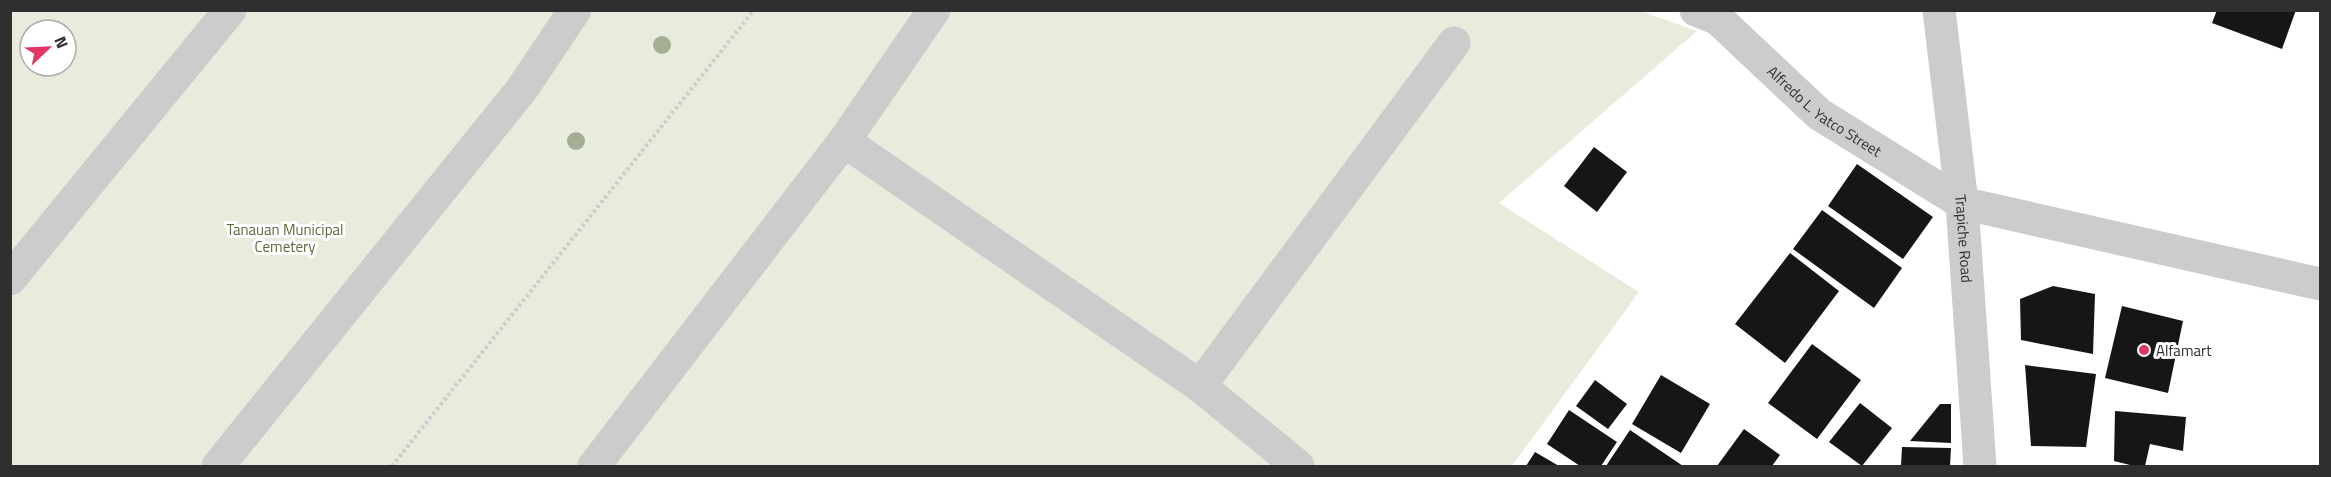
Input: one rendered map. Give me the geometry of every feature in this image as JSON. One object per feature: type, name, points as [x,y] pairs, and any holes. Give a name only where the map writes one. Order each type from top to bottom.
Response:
[{"type":"street","points":[[10,279],[230,10]]},
{"type":"street","points":[[218,466],[522,89],[575,10]]},
{"type":"street","points":[[594,466],[844,141],[934,10]]},
{"type":"street","name":"Alfredo L. Yatco Street","points":[[1696,10],[1718,19],[1819,114],[1962,203],[2320,284]]},
{"type":"street","name":"Trapiche Road","points":[[1939,10],[1962,203],[1980,466]]},
{"type":"street","points":[[1200,386],[1454,44]]},
{"type":"street","points":[[844,141],[1200,386],[1298,466]]},
{"type":"path","points":[[392,466],[754,10]]},
{"type":"green space","name":"Tanauan Municipal Cemetery","points":[[1638,10],[1697,31],[1499,203],[1639,292],[1512,466],[11,466],[10,11]]},
{"type":"building","points":[[2217,10],[2296,10],[2282,49],[2212,23]]},
{"type":"building","points":[[1594,147],[1627,172],[1597,212],[1564,186]]},
{"type":"building","points":[[1857,164],[1933,217],[1903,259],[1828,206]]},
{"type":"building","points":[[1822,210],[1902,268],[1874,308],[1793,249]]},
{"type":"building","points":[[1790,253],[1839,291],[1785,363],[1735,324]]},
{"type":"building","points":[[2053,286],[2095,294],[2093,354],[2021,340],[2020,299]]},
{"type":"building","name":"Alfamart","points":[[2122,306],[2183,321],[2168,393],[2105,378]]},
{"type":"building","points":[[1812,344],[1861,380],[1817,439],[1768,403]]},
{"type":"building","points":[[2025,365],[2096,374],[2086,447],[2031,446]]},
{"type":"building","points":[[1661,375],[1710,404],[1681,453],[1632,424]]},
{"type":"building","points":[[1595,380],[1627,404],[1608,429],[1576,406]]},
{"type":"building","points":[[1860,403],[1892,428],[1862,466],[1829,442]]},
{"type":"building","points":[[1940,404],[1951,404],[1951,443],[1910,441]]},
{"type":"building","points":[[1569,410],[1617,442],[1601,466],[1580,466],[1547,444]]},
{"type":"building","points":[[2115,411],[2186,417],[2183,451],[2150,444],[2145,466],[2114,461]]},
{"type":"building","points":[[1744,429],[1780,455],[1772,466],[1717,466]]},
{"type":"building","points":[[1630,430],[1683,466],[1606,466]]},
{"type":"building","points":[[1902,447],[1951,448],[1950,466],[1901,466]]},
{"type":"building","points":[[1535,452],[1559,466],[1526,466]]},
{"type":"place","name":"Alfamart","points":[[2144,350]]}]
